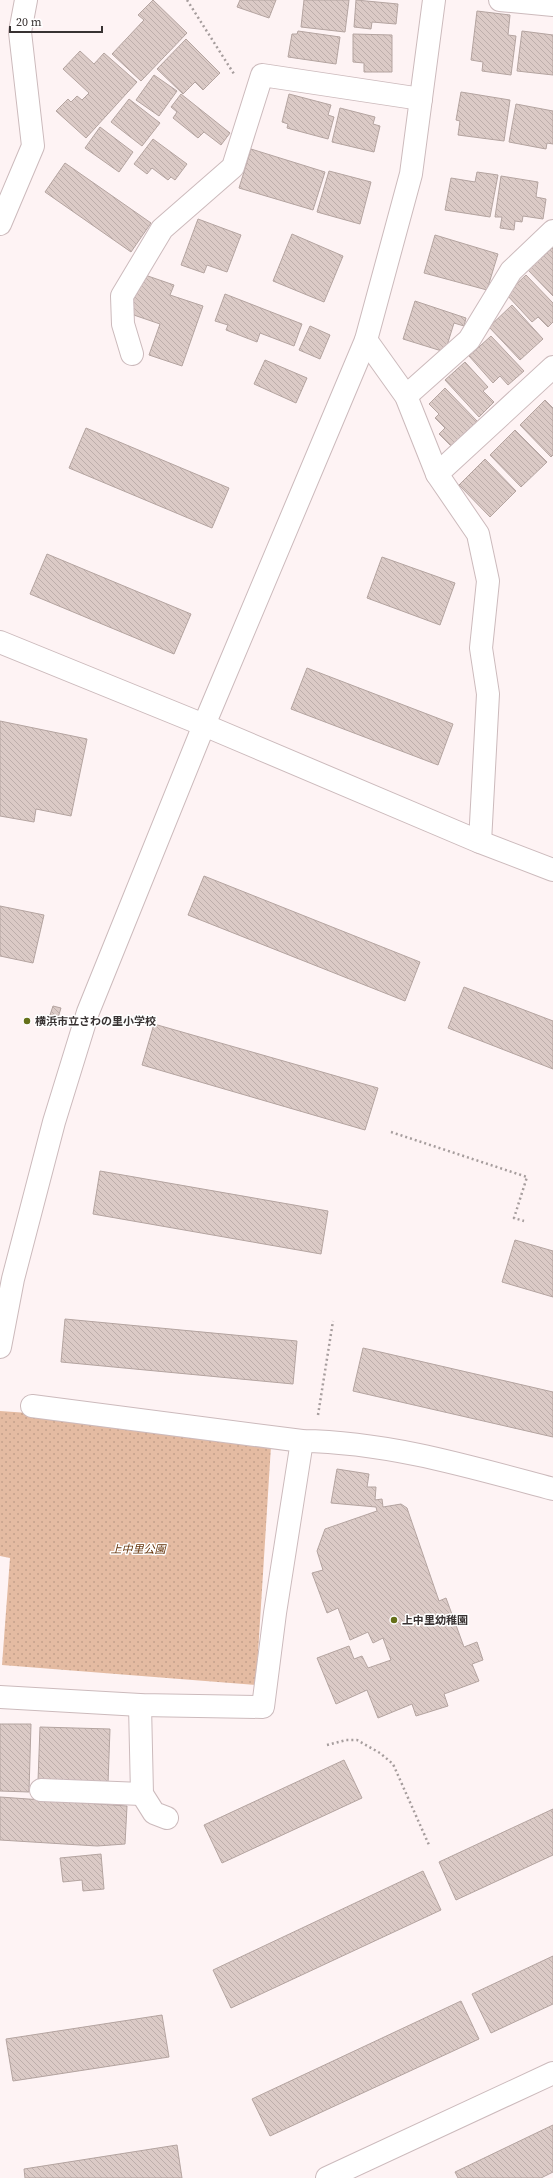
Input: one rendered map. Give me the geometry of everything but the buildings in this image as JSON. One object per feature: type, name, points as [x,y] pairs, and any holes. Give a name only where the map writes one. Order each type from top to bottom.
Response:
[{"type":"street","points":[[0,224],[33,146],[20,32],[26,0]]},
{"type":"street","points":[[0,1347],[7,1278],[88,1012],[204,724],[366,340],[411,174],[434,0]]},
{"type":"street","points":[[500,0],[553,5]]},
{"type":"street","points":[[132,354],[123,324],[122,296],[162,229],[233,167],[262,75],[421,99]]},
{"type":"street","points":[[406,396],[469,340],[511,271],[553,231]]},
{"type":"street","points":[[366,340],[406,396],[437,474],[478,534],[488,581],[482,648],[488,694],[480,842]]},
{"type":"street","points":[[437,474],[553,367]]},
{"type":"street","points":[[0,642],[204,724],[480,842],[553,870]]},
{"type":"street","points":[[32,1406],[308,1441],[334,1441],[444,1459],[553,1489]]},
{"type":"street","points":[[0,1697],[140,1705],[263,1707],[275,1613],[308,1441]]},
{"type":"street","points":[[140,1705],[142,1794],[154,1813],[166,1818]]},
{"type":"street","points":[[41,1790],[142,1794]]},
{"type":"street","points":[[327,2178],[553,2073]]},
{"type":"path","points":[[187,0],[253,105]]},
{"type":"path","points":[[391,1132],[528,1177],[514,1218],[524,1221]]},
{"type":"path","points":[[308,1441],[333,1321]]},
{"type":"path","points":[[327,1746],[346,1740],[357,1740],[380,1753],[393,1764],[429,1845]]},
{"type":"green space","name":"上中里公園","points":[[0,1411],[272,1430],[256,1685],[2,1665],[10,1558],[0,1556]]},
{"type":"place","name":"横浜市立さわの里小学校","points":[[27,1021]]},
{"type":"place","name":"上中里幼稚園","points":[[394,1620]]}]
